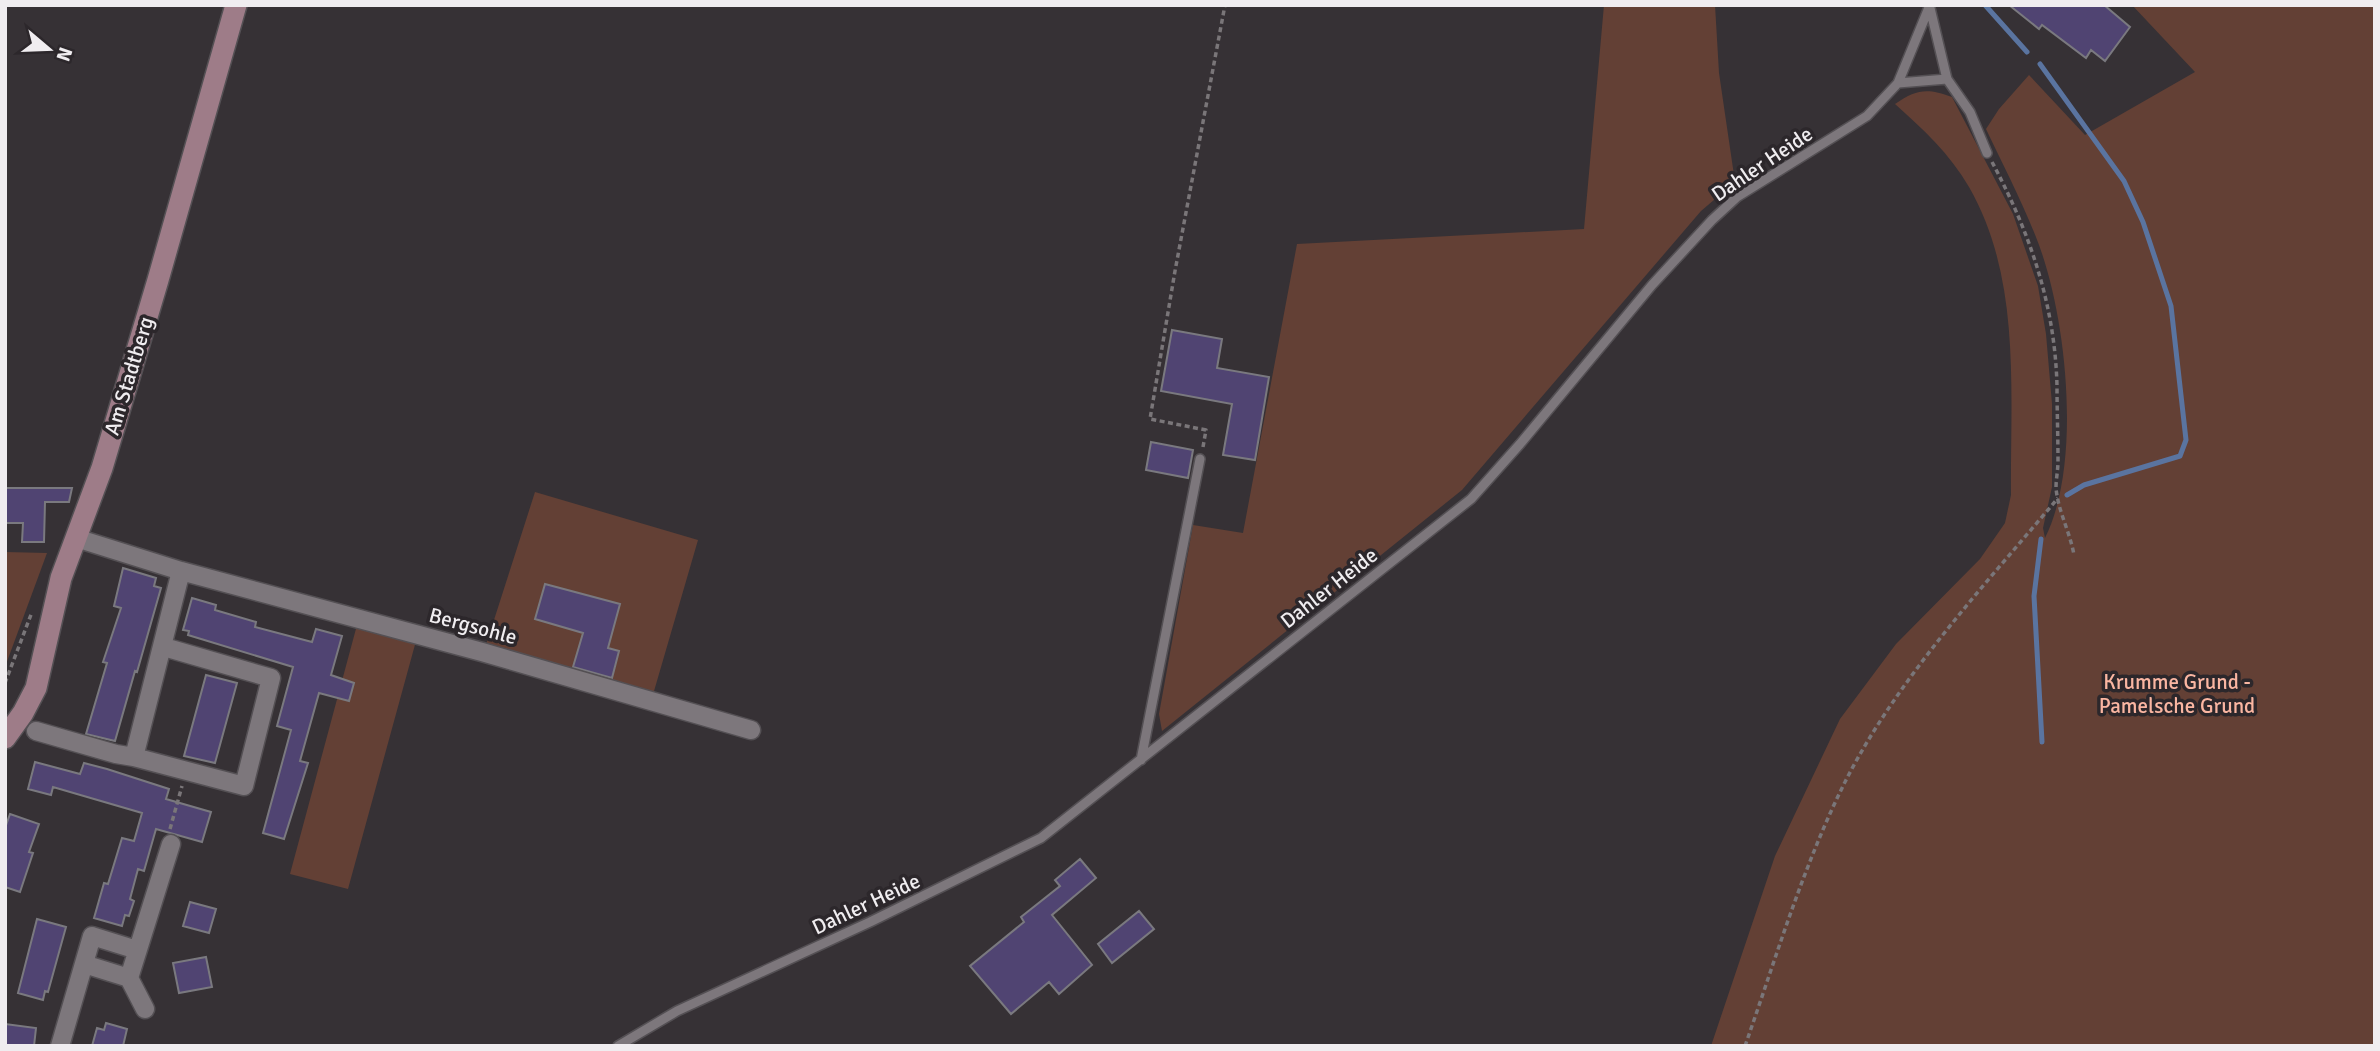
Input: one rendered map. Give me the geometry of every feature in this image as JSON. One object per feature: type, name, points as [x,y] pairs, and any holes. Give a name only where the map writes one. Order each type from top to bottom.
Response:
[{"type":"street","name":"Am Stadtberg","points":[[5,738],[23,713],[36,688],[61,578],[102,468],[236,5]]},
{"type":"street","name":"Bergsohle","points":[[76,538],[181,571],[751,730]]},
{"type":"street","points":[[134,757],[181,571]]},
{"type":"street","points":[[36,731],[244,786],[271,678],[163,647]]},
{"type":"street","points":[[145,1009],[129,978],[170,844]]},
{"type":"street","points":[[60,1046],[92,936],[137,950]]},
{"type":"street","points":[[83,964],[129,978]]},
{"type":"lane","points":[[1930,6],[1947,79],[1970,112],[1987,153]]},
{"type":"lane","name":"Dahler Heide","points":[[618,1046],[677,1011],[870,922],[1041,838],[1471,499],[1651,285],[1712,220],[1737,197],[1867,116],[1898,83],[1930,6]]},
{"type":"lane","points":[[1898,83],[1947,79]]},
{"type":"lane","points":[[1141,760],[1200,459]]},
{"type":"path","points":[[1200,459],[1206,430],[1150,419],[1225,5]]},
{"type":"path","points":[[1987,153],[2013,203],[2036,259],[2050,314],[2057,384],[2058,498],[2059,508],[2071,535],[2074,555]]},
{"type":"path","points":[[1745,1046],[1810,862],[1845,782],[1894,701],[2058,498]]},
{"type":"path","points":[[170,844],[167,840],[187,771]]},
{"type":"green space","points":[[1604,5],[1715,5],[1719,73],[1735,182],[1701,211],[1462,490],[1162,731],[1159,714],[1193,525],[1243,533],[1297,244],[1584,229]]},
{"type":"green space","name":"Krumme Grund - Pamelsche Grund","points":[[2132,5],[2375,5],[2375,1046],[1711,1046],[1775,856],[1840,719],[1896,644],[1980,559],[2005,523],[2011,495],[2010,337],[1998,260],[1986,222],[1962,175],[1935,142],[1895,104],[1910,95],[1929,91],[1952,97],[2013,214],[2038,286],[2046,334],[2052,404],[2052,487],[2043,528],[2045,538],[2057,507],[2064,472],[2067,433],[2063,352],[2049,276],[2039,245],[1986,129],[1999,109],[2029,75],[2085,135],[2195,72]]},
{"type":"green space","points":[[535,492],[698,540],[652,698],[485,648]]},
{"type":"green space","points":[[5,552],[47,553],[5,667]]},
{"type":"green space","points":[[357,625],[416,641],[348,889],[290,874]]},
{"type":"building","points":[[2009,5],[2104,5],[2130,27],[2105,61],[2091,50],[2086,58],[2042,25],[2039,29]]},
{"type":"building","points":[[1172,330],[1222,339],[1217,368],[1269,377],[1255,460],[1223,455],[1232,404],[1161,391]]},
{"type":"building","points":[[1151,442],[1193,450],[1188,478],[1146,470]]},
{"type":"building","points":[[5,488],[72,488],[69,502],[45,502],[44,542],[22,542],[23,523],[5,523]]},
{"type":"building","points":[[123,568],[156,578],[154,586],[161,588],[115,741],[86,734],[107,663],[103,662],[121,608],[114,606]]},
{"type":"building","points":[[545,584],[620,604],[608,648],[619,651],[612,678],[573,667],[583,633],[535,619]]},
{"type":"building","points":[[192,598],[216,605],[215,610],[256,622],[255,627],[312,642],[316,629],[342,636],[331,675],[354,683],[349,701],[319,693],[300,761],[308,763],[284,839],[263,833],[291,730],[277,726],[293,667],[188,635],[189,631],[183,630]]},
{"type":"building","points":[[206,675],[237,683],[215,763],[184,756]]},
{"type":"building","points":[[35,762],[80,774],[84,763],[107,769],[169,789],[166,799],[211,812],[202,842],[156,829],[144,871],[138,869],[130,899],[134,901],[122,926],[94,918],[104,883],[108,884],[122,838],[134,841],[142,813],[53,787],[51,795],[28,789]]},
{"type":"building","points":[[10,814],[39,824],[20,892],[5,887],[5,828]]},
{"type":"building","points":[[1080,859],[1096,878],[1052,915],[1092,965],[1059,994],[1049,982],[1011,1014],[970,966],[1024,922],[1021,917],[1060,886],[1055,880]]},
{"type":"building","points":[[190,902],[216,909],[209,933],[183,926]]},
{"type":"building","points":[[1139,911],[1154,929],[1112,963],[1098,944]]},
{"type":"building","points":[[37,919],[66,927],[48,992],[45,991],[43,1000],[18,993]]},
{"type":"building","points":[[206,957],[212,987],[179,993],[173,963]]},
{"type":"building","points":[[106,1023],[127,1029],[123,1046],[92,1046],[97,1028],[104,1030]]},
{"type":"building","points":[[5,1024],[36,1028],[34,1046],[5,1046]]},
{"type":"waterway","points":[[1985,5],[2027,52]]},
{"type":"waterway","points":[[2040,64],[2124,181],[2143,222],[2171,306],[2186,440],[2180,456],[2084,485],[2067,495]]},
{"type":"waterway","points":[[2041,539],[2034,596],[2042,742]]}]
